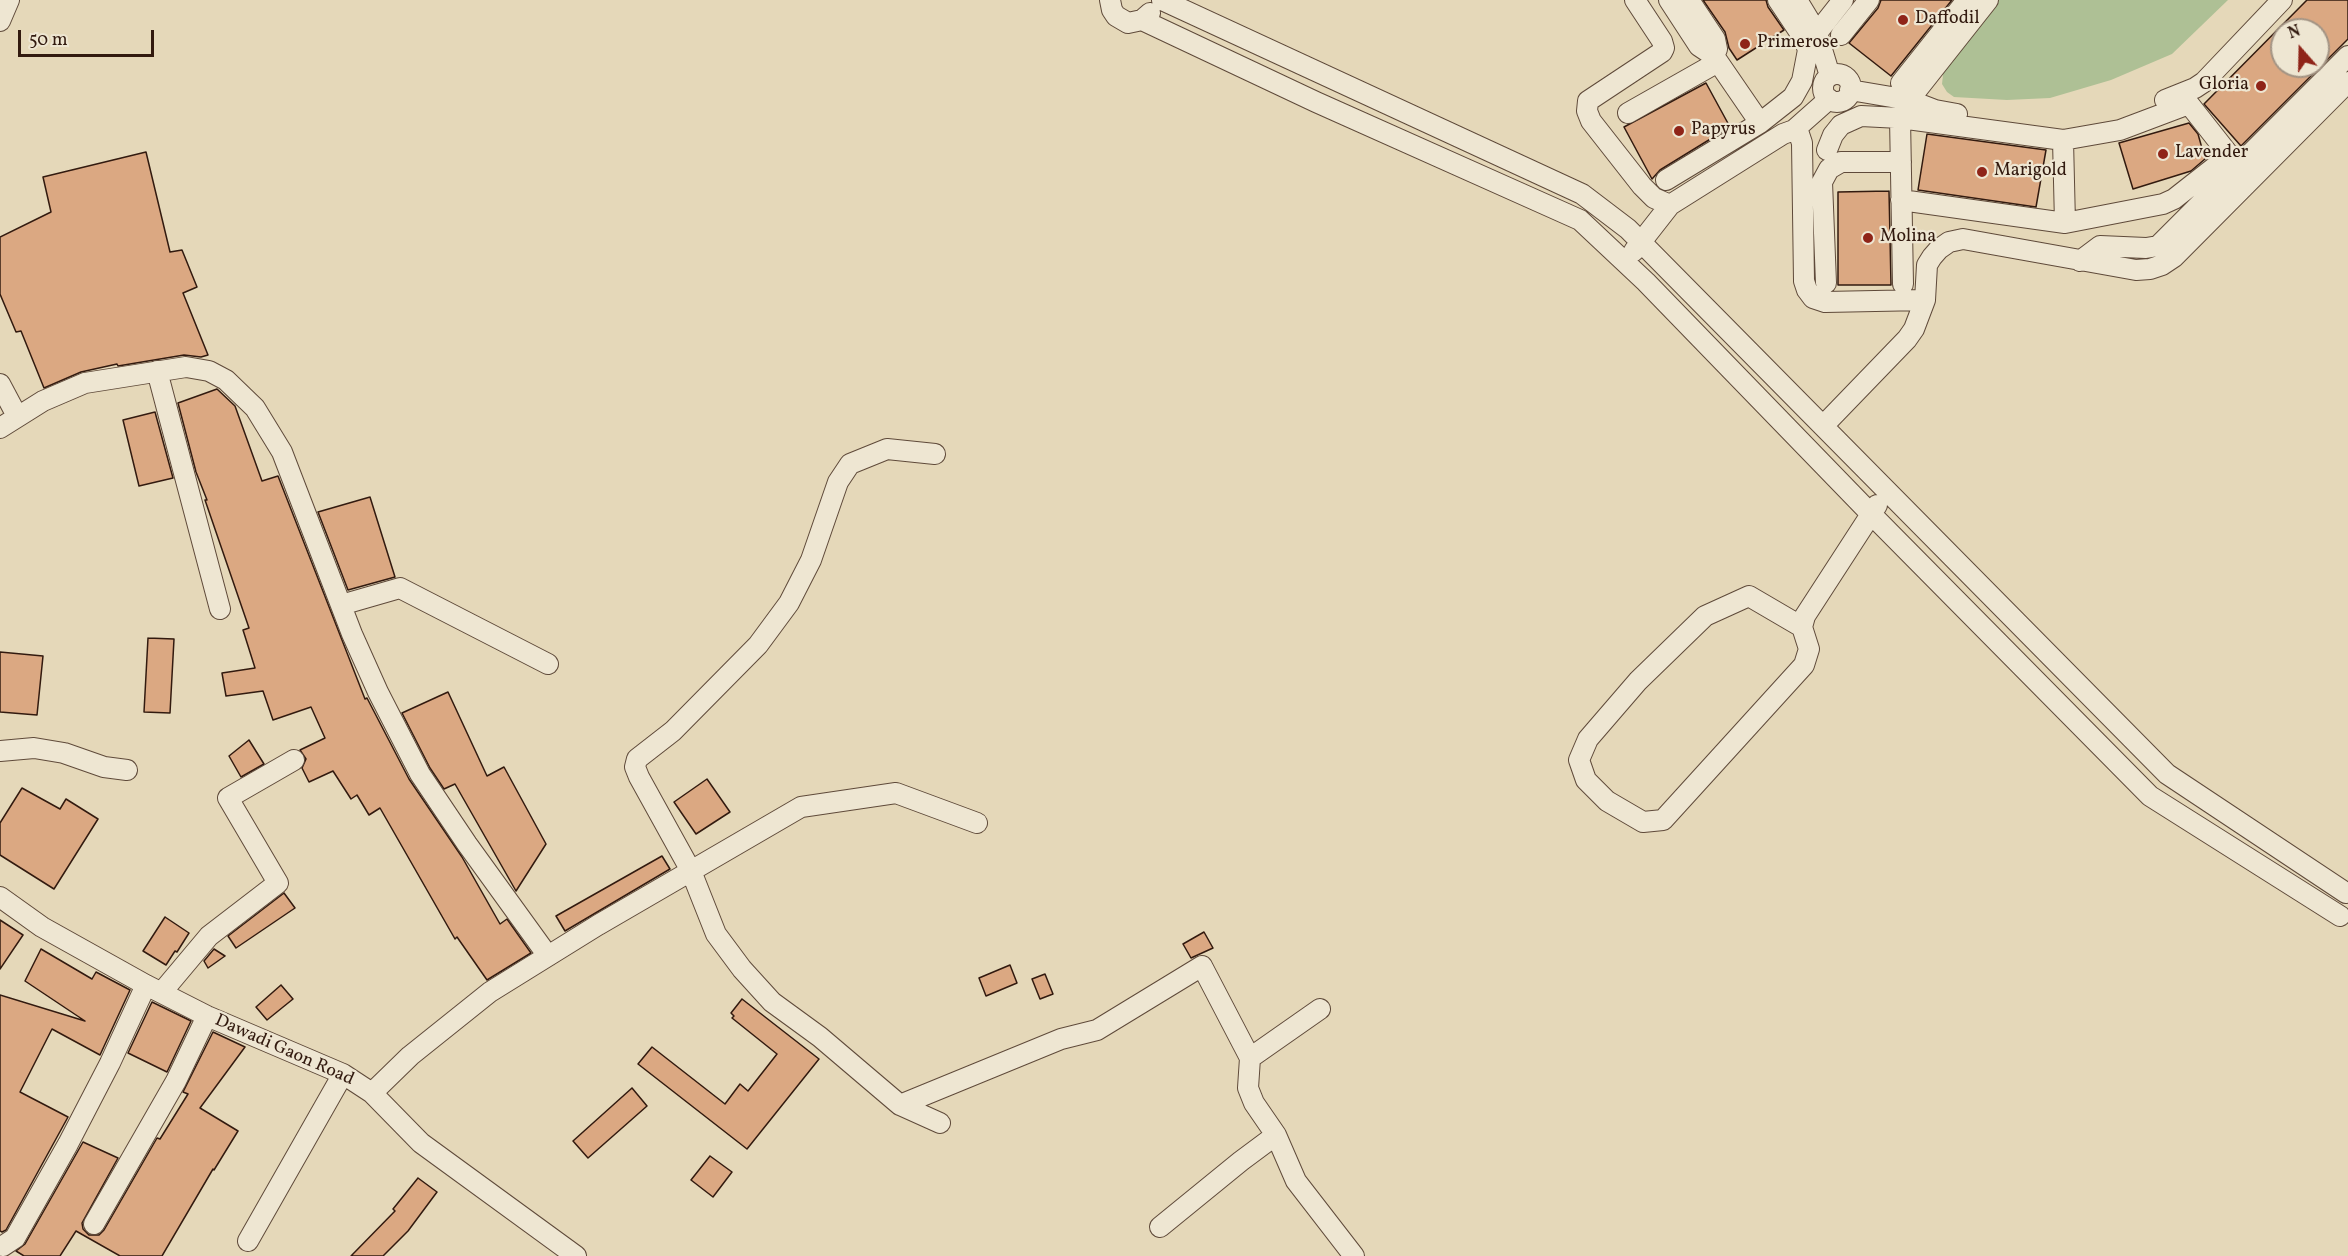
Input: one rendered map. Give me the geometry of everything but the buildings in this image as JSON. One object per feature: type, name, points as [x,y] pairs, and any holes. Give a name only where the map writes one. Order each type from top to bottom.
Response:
[{"type":"street","points":[[1107,1],[1122,21],[1136,23],[1142,21],[1152,9],[1153,0]]},
{"type":"street","points":[[1162,0],[1582,194],[1628,229],[2167,774],[2347,892],[2339,903],[2344,920]]},
{"type":"street","points":[[1635,0],[1662,41],[1664,48],[1662,52],[1588,101],[1587,111],[1591,121],[1642,186],[1654,198],[1670,206]]},
{"type":"street","points":[[1669,0],[1699,46],[1716,59],[1760,123]]},
{"type":"street","points":[[1689,0],[1715,39],[1716,59]]},
{"type":"street","points":[[1666,180],[1760,123],[1793,97],[1802,81],[1808,50],[1804,39],[1778,0]]},
{"type":"street","points":[[1817,33],[1843,0]]},
{"type":"street","points":[[1841,35],[1869,0]]},
{"type":"street","points":[[1905,92],[1966,0]]},
{"type":"street","points":[[1905,92],[1988,0]]},
{"type":"street","points":[[1850,90],[1905,92],[1935,110],[2058,133],[2077,131],[2195,88],[2204,82],[2282,0]]},
{"type":"street","points":[[1827,150],[1833,135],[1841,125],[1852,119],[1869,116],[1900,118],[2063,140],[2120,130],[2189,105],[2235,66],[2297,0]]},
{"type":"street","points":[[1807,5],[1830,76]]},
{"type":"street","points":[[1142,21],[1580,220],[1625,262],[2151,796],[2344,920]]},
{"type":"street","points":[[2080,261],[2100,246],[2146,248],[2158,246],[2233,160],[2348,56]]},
{"type":"street","points":[[1628,113],[1716,59]]},
{"type":"street","points":[[1838,74],[1846,78],[1850,90],[1842,101],[1833,102],[1823,92],[1823,87],[1830,76],[1838,74]]},
{"type":"street","points":[[1823,426],[1914,329],[1925,300],[1928,265],[1939,249],[1949,242],[1963,240],[2136,270],[2162,265],[2174,257],[2348,82]]},
{"type":"street","points":[[1625,262],[1670,206],[1783,134],[1794,130],[1829,99]]},
{"type":"street","points":[[2189,105],[2233,160]]},
{"type":"street","points":[[1900,118],[1904,284]]},
{"type":"street","points":[[1794,130],[1799,134],[1802,143],[1804,281],[1807,290],[1814,298],[1825,302],[1925,300]]},
{"type":"street","points":[[2063,140],[2065,223]]},
{"type":"street","points":[[1901,200],[2065,223],[2163,204],[2233,160]]},
{"type":"street","points":[[1826,283],[1822,182],[1829,169],[1841,162],[1901,162]]},
{"type":"street","points":[[0,428],[43,401],[85,383],[186,366],[209,371],[226,380],[255,408],[282,452],[340,605],[378,692],[420,774],[548,956]]},
{"type":"street","points":[[157,371],[220,609]]},
{"type":"street","points":[[0,384],[16,416]]},
{"type":"street","points":[[935,454],[887,450],[850,464],[838,482],[811,560],[789,603],[758,645],[673,731],[638,759],[635,767],[691,871],[716,934],[742,969],[772,1002],[820,1037],[900,1105],[940,1123]]},
{"type":"street","points":[[1802,627],[1749,596],[1705,616],[1638,681],[1588,739],[1579,760],[1586,780],[1607,801],[1643,822],[1663,820],[1804,665],[1809,649],[1802,627],[1805,616],[1887,491]]},
{"type":"street","points":[[340,605],[400,588],[548,664]]},
{"type":"street","points":[[0,751],[34,748],[64,753],[104,767],[127,770]]},
{"type":"street","points":[[3,1246],[15,1238],[110,1063],[154,989],[209,936],[278,883],[228,798],[294,760]]},
{"type":"street","points":[[372,1093],[410,1056],[490,992],[801,807],[896,793],[977,823]]},
{"type":"street","name":"Dawadi Gaon Road","points":[[0,897],[42,927],[154,989],[207,1016],[343,1074],[372,1093],[421,1143],[576,1256]]},
{"type":"street","points":[[900,1105],[1061,1039],[1097,1029],[1202,966],[1250,1058],[1248,1088],[1254,1103],[1276,1135],[1296,1181],[1330,1228],[1354,1256]]},
{"type":"street","points":[[1250,1058],[1320,1009]]},
{"type":"street","points":[[94,1224],[176,1081],[207,1016]]},
{"type":"street","points":[[248,1241],[343,1074]]},
{"type":"street","points":[[1160,1227],[1240,1161],[1276,1135]]},
{"type":"green space","points":[[1996,0],[2228,0],[2172,54],[2111,80],[2050,98],[2007,100],[1954,97],[1942,84],[1944,66]]},
{"type":"place","name":"Daffodil","points":[[1903,20]]},
{"type":"place","name":"Primerose","points":[[1745,44]]},
{"type":"place","name":"Gloria","points":[[2261,86]]},
{"type":"place","name":"Papyrus","points":[[1679,131]]},
{"type":"place","name":"Lavender","points":[[2163,154]]},
{"type":"place","name":"Marigold","points":[[1982,172]]},
{"type":"place","name":"Molina","points":[[1868,238]]}]
